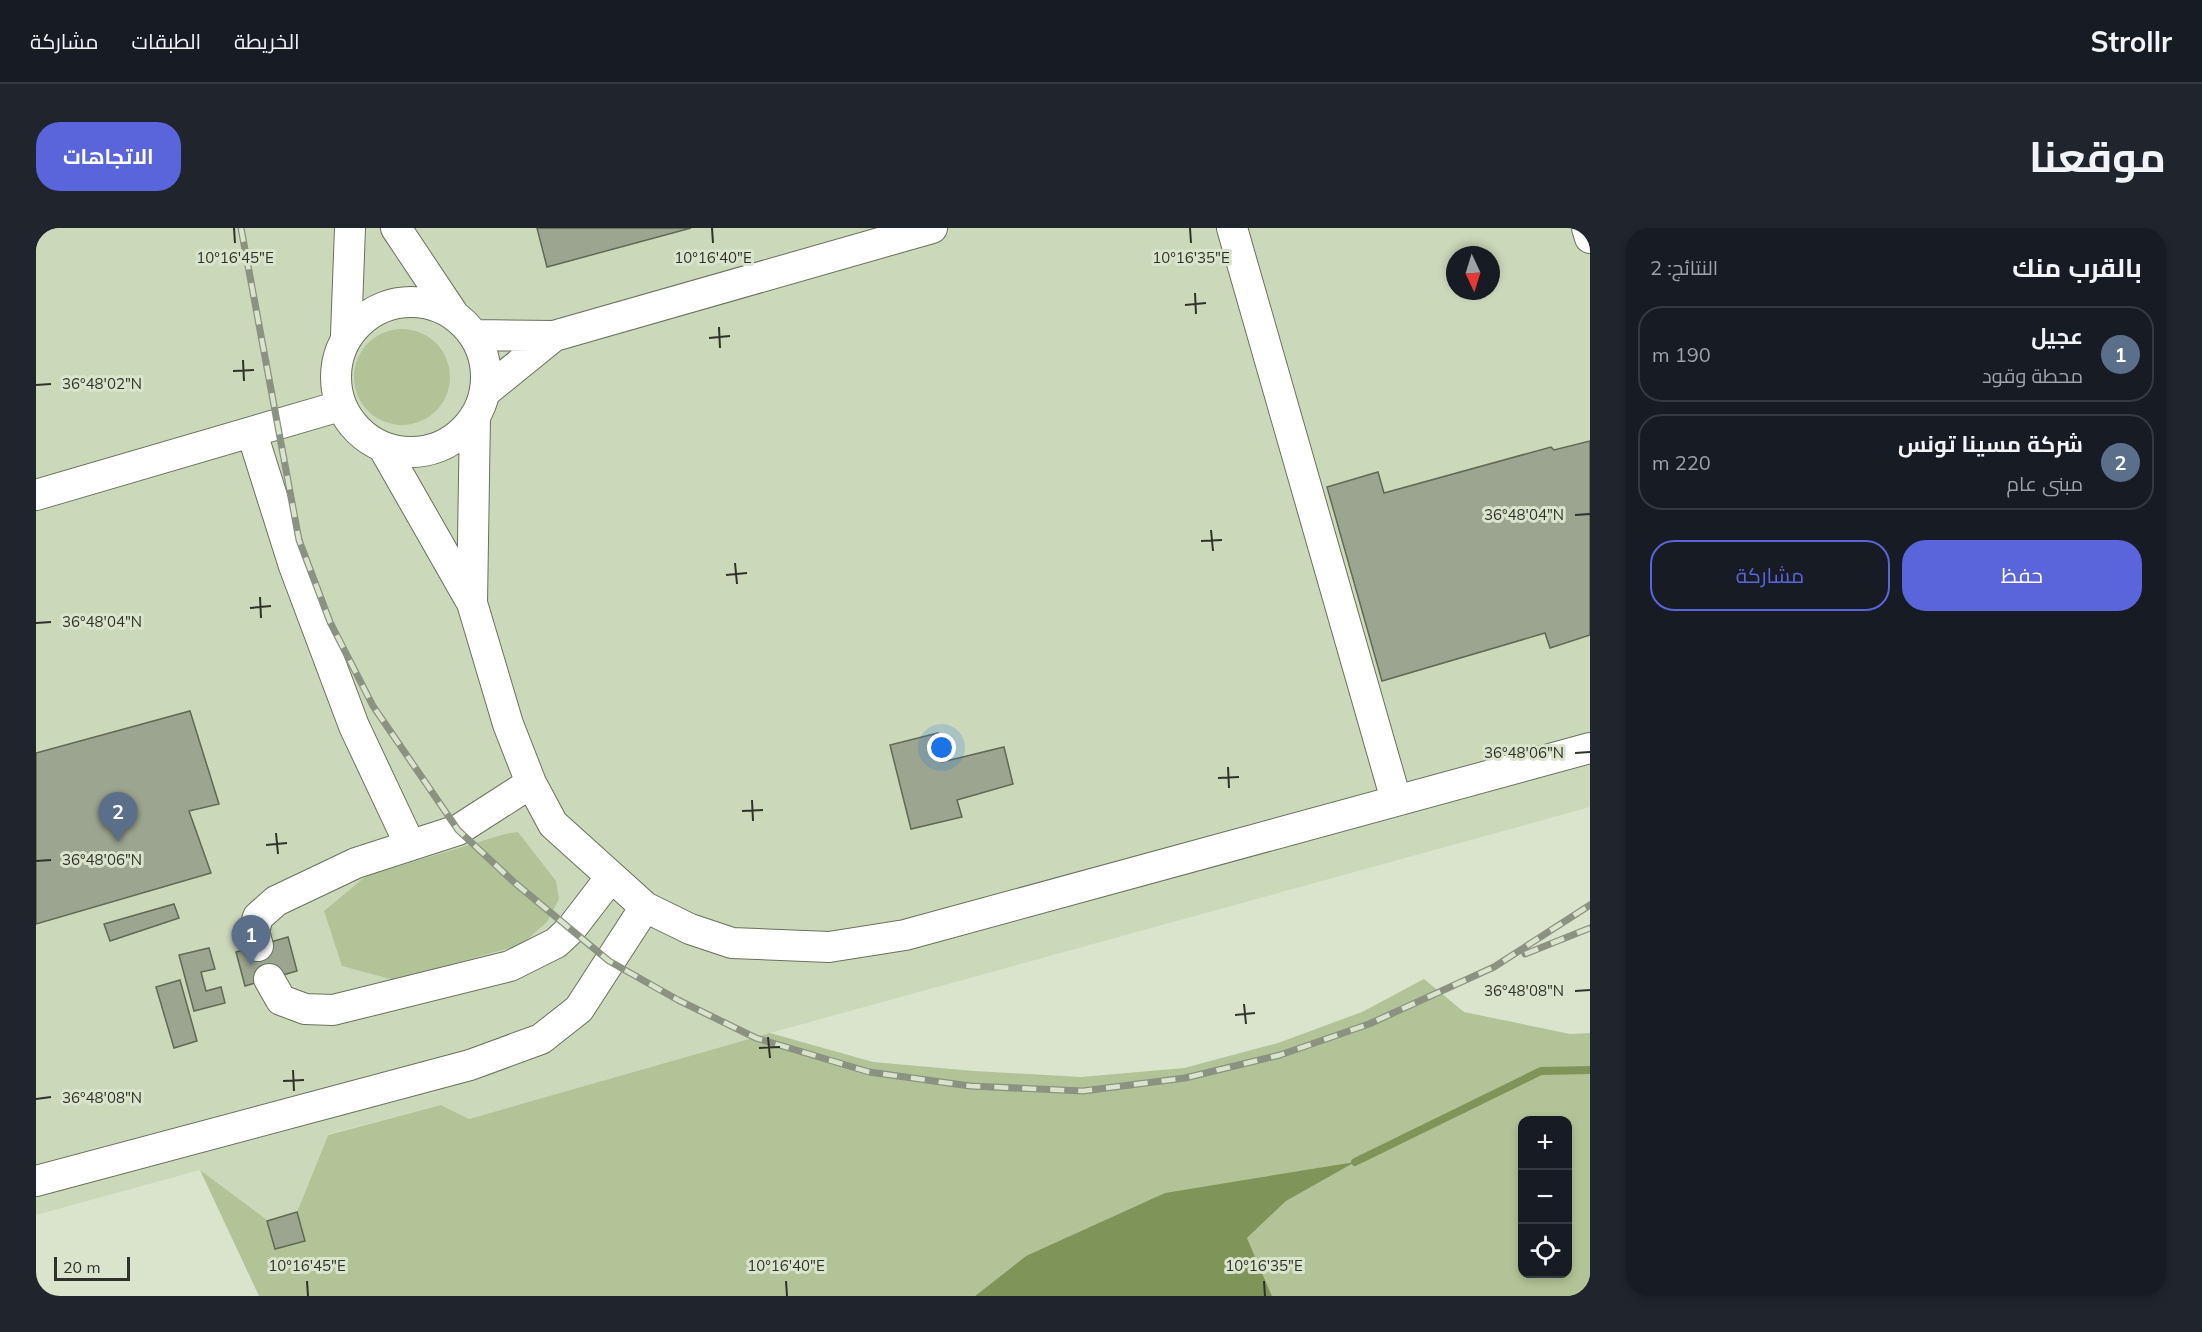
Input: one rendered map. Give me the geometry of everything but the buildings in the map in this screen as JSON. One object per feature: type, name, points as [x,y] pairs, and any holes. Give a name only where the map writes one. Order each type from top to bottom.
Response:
[{"type":"street","points":[[351,228],[346,335],[334,370],[340,406],[357,431],[382,447],[409,453],[435,448],[458,436],[480,404],[554,336]]},
{"type":"street","points":[[396,228],[452,312],[475,335],[485,363],[480,404],[472,603]]},
{"type":"street","points":[[475,335],[554,336],[932,228]]},
{"type":"street","points":[[1232,228],[1396,800]]},
{"type":"street","points":[[1587,228],[1590,238]]},
{"type":"street","points":[[346,335],[376,309],[414,301],[452,312]]},
{"type":"street","points":[[36,495],[252,434],[340,406]]},
{"type":"street","points":[[252,434],[294,566],[354,726],[410,845]]},
{"type":"street","points":[[382,447],[472,603],[508,724],[531,783],[553,824],[645,907],[690,929],[732,943],[829,947],[905,935],[1590,748]]},
{"type":"street","points":[[258,946],[254,931],[258,917],[276,901],[356,863],[458,830],[531,783]]},
{"type":"street","points":[[269,979],[281,1000],[305,1009],[333,1010],[510,966],[556,943],[571,929],[611,877]]},
{"type":"street","points":[[36,1181],[470,1065],[541,1039],[579,1009],[645,907]]},
{"type":"shaded area","points":[[36,228],[1590,228],[1590,807],[770,1033],[469,1119],[441,1105],[328,1134],[297,1212],[267,1221],[200,1170],[36,1215]]},
{"type":"shaded area","points":[[402,329],[420,333],[436,343],[446,359],[450,377],[446,395],[436,411],[420,421],[402,425],[384,421],[368,411],[358,395],[354,377],[358,359],[368,343],[384,333]]},
{"type":"shaded area","points":[[518,832],[556,881],[559,899],[547,922],[521,945],[394,980],[342,966],[324,911],[366,876]]},
{"type":"shaded area","points":[[1424,979],[1464,1012],[1570,1034],[1590,1033],[1590,1296],[1272,1296],[1247,1238],[1286,1201],[1353,1162],[1026,1256],[975,1296],[259,1296],[200,1170],[267,1220],[297,1212],[328,1135],[441,1105],[469,1119],[770,1033],[873,1062],[1081,1077],[1184,1068],[1278,1043],[1362,1012]]},
{"type":"shaded area","points":[[1355,1162],[1286,1201],[1247,1238],[1272,1296],[975,1296],[1026,1256],[1165,1193]]},
{"type":"waterway","points":[[1355,1162],[1541,1071],[1590,1070]]},
{"type":"railway","points":[[241,228],[299,540],[330,622],[373,706],[458,830],[515,883],[609,961],[678,1000],[756,1038],[869,1072],[970,1086],[1083,1091],[1185,1078],[1280,1055],[1369,1024],[1494,967],[1590,905]]},
{"type":"railway","points":[[1525,954],[1590,928]]},
{"type":"place","name":"شركة مسينا تونس","points":[[118,842]]},
{"type":"place","name":"عجيل","points":[[251,965]]}]
